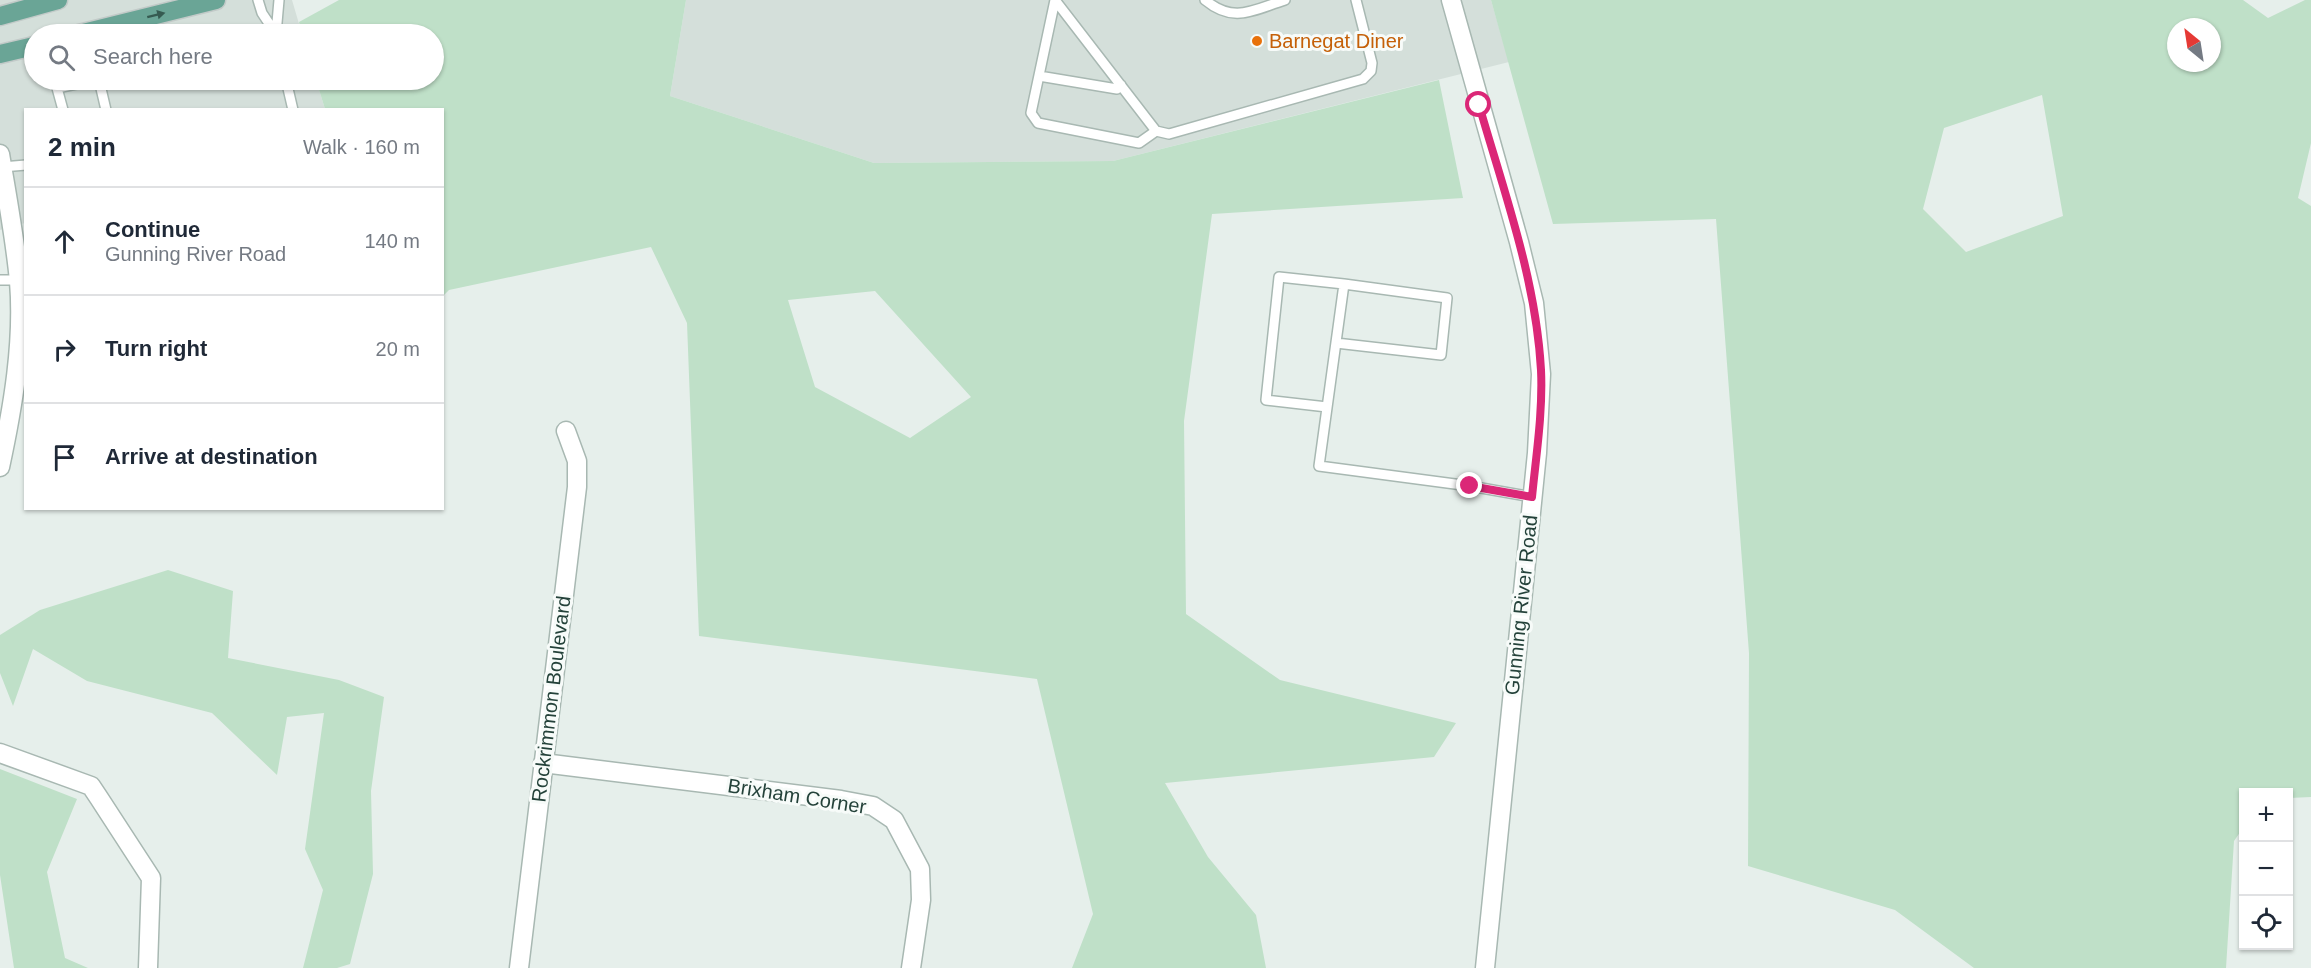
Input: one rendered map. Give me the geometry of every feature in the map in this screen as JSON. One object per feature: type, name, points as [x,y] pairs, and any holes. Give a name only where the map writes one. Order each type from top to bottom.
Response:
[{"type":"main road","points":[[0,16],[58,0]]},
{"type":"main road","points":[[119,24],[216,0]]},
{"type":"main road","points":[[0,54],[24,48]]},
{"type":"street","name":"Gunning River Road","points":[[1451,0],[1519,242],[1533,303],[1541,374],[1539,430],[1485,968]]},
{"type":"street","points":[[0,467],[12,411],[19,322],[19,280],[1,161]]},
{"type":"street","name":"Rockrimmon Boulevard","points":[[519,968],[577,487],[577,460],[566,431]]},
{"type":"street","points":[[0,753],[91,786],[151,878],[148,968]]},
{"type":"street","name":"Brixham Corner","points":[[543,763],[841,800],[873,806],[894,820],[921,868],[921,900],[911,968]]},
{"type":"lane","points":[[258,0],[269,24]]},
{"type":"lane","points":[[276,24],[279,0]]},
{"type":"lane","points":[[1055,0],[1031,113],[1038,123],[1139,143],[1156,131]]},
{"type":"lane","points":[[1055,0],[1156,131],[1169,134],[1364,79],[1371,71],[1372,63],[1356,0]]},
{"type":"lane","points":[[1204,0],[1231,15],[1285,0]]},
{"type":"lane","points":[[1039,76],[1117,88],[1121,85]]},
{"type":"lane","points":[[58,90],[62,108]]},
{"type":"lane","points":[[101,90],[105,108]]},
{"type":"lane","points":[[288,90],[293,108]]},
{"type":"lane","points":[[1,161],[24,165]]},
{"type":"lane","points":[[1327,407],[1266,400],[1280,278],[1447,298],[1441,355],[1336,343]]},
{"type":"lane","points":[[0,280],[19,280]]},
{"type":"lane","points":[[1344,284],[1319,466],[1470,486],[1532,497]]},
{"type":"shaded area","points":[[0,0],[292,0],[299,24],[24,24],[24,90],[319,90],[325,108],[24,108],[24,223],[0,230]]},
{"type":"shaded area","points":[[686,0],[1491,0],[1509,62],[1113,161],[874,163],[670,96]]},
{"type":"green space","points":[[339,0],[686,0],[670,96],[874,163],[1113,161],[1439,80],[1463,198],[1212,214],[1184,421],[1186,614],[1280,680],[1456,723],[1434,757],[1165,783],[1208,857],[1256,915],[1266,968],[1072,968],[1093,914],[1037,679],[699,636],[687,323],[651,247],[449,290],[444,295],[444,108],[325,108],[319,90],[444,90],[444,24],[300,24],[299,22]],"holes":[[[875,291],[971,397],[910,438],[815,387],[788,300]]]},
{"type":"green space","points":[[1491,0],[2243,0],[2268,18],[2305,0],[2311,0],[2311,143],[2298,198],[2311,206],[2311,797],[2293,798],[2293,788],[2239,788],[2239,834],[2234,841],[2226,968],[1974,968],[1895,910],[1748,866],[1749,653],[1716,219],[1553,224]],"holes":[[[2042,95],[2063,216],[1966,252],[1923,209],[1944,128]]]},
{"type":"green space","points":[[168,570],[233,591],[228,658],[339,680],[384,697],[371,791],[373,874],[350,964],[337,968],[303,968],[323,890],[305,849],[324,713],[287,717],[277,775],[212,713],[87,681],[33,649],[13,706],[0,673],[0,635],[40,610]]},
{"type":"green space","points":[[0,769],[77,799],[47,872],[65,958],[88,968],[14,968],[0,875]]},
{"type":"place","name":"Barnegat Diner","points":[[1257,41]]},
{"type":"route","points":[[1470,486],[1532,497],[1541,374],[1533,303],[1519,242],[1479,105]]}]
